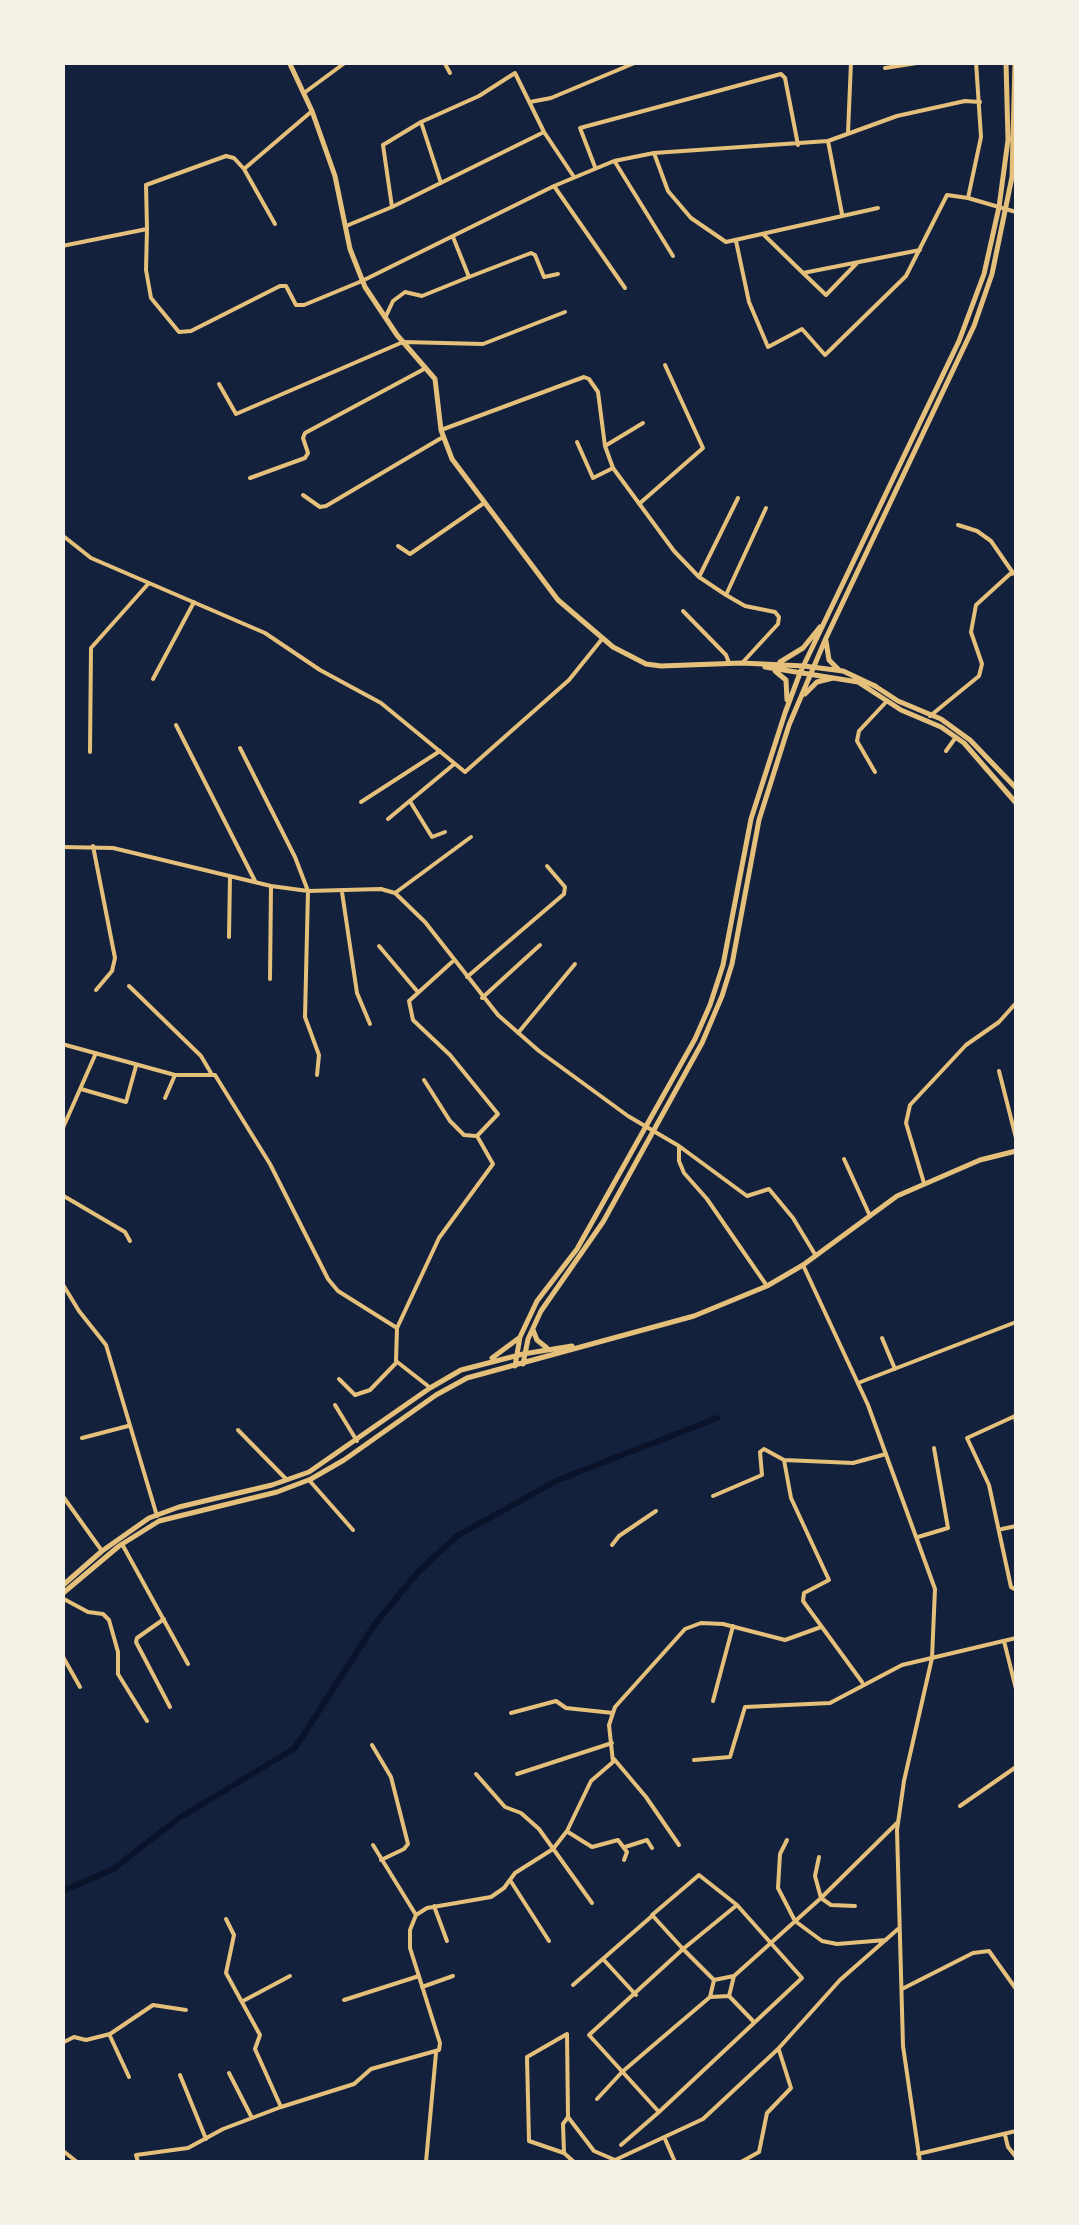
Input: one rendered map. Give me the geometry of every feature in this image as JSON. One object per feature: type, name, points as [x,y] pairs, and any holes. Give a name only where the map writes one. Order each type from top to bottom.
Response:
[{"type":"main road","points":[[289,62],[335,176],[362,281],[438,388],[442,434],[452,459],[558,600],[602,639],[646,664],[742,663],[845,676],[875,686],[970,740],[1016,784]]},
{"type":"main road","points":[[519,1365],[515,1356],[520,1337],[538,1301],[577,1249],[695,1039],[710,1005],[723,965],[751,819],[785,713],[959,341],[984,274],[999,207],[1008,140],[1006,62]]},
{"type":"main road","points":[[519,1365],[533,1327],[603,1222],[702,1043],[722,996],[732,964],[759,820],[800,701],[974,326],[992,274],[1007,209],[1015,126],[1014,62]]},
{"type":"main road","points":[[768,666],[803,648],[825,621]]},
{"type":"main road","points":[[826,638],[828,660],[845,676],[887,700],[930,717],[956,737],[1016,803]]},
{"type":"main road","points":[[768,666],[786,680],[785,713]]},
{"type":"main road","points":[[800,701],[817,682],[845,676]]},
{"type":"main road","points":[[62,1596],[158,1518],[276,1492],[309,1480],[467,1378],[694,1316],[768,1286],[802,1266],[897,1196],[980,1160],[1016,1152]]},
{"type":"main road","points":[[533,1327],[536,1340],[548,1349]]},
{"type":"main road","points":[[485,1362],[520,1337]]},
{"type":"main road","points":[[62,1586],[102,1551],[158,1518],[308,1472],[461,1370],[523,1354],[580,1346]]},
{"type":"street","points":[[304,93],[346,62]]},
{"type":"street","points":[[444,62],[450,73]]},
{"type":"street","points":[[530,102],[551,98],[638,62]]},
{"type":"street","points":[[848,134],[851,62]]},
{"type":"street","points":[[884,68],[923,62]]},
{"type":"street","points":[[968,198],[981,137],[976,62]]},
{"type":"street","points":[[392,207],[383,145],[421,122],[479,96],[514,73],[544,132],[574,177]]},
{"type":"street","points":[[594,167],[580,128],[782,74],[786,78],[798,145]]},
{"type":"street","points":[[275,224],[234,158],[226,156],[146,185],[146,270],[151,298],[179,332],[191,331],[280,286],[286,286],[294,304],[299,306],[362,281],[614,160],[654,152],[828,142],[896,116],[980,102]]},
{"type":"street","points":[[244,169],[312,111]]},
{"type":"street","points":[[421,122],[441,183]]},
{"type":"street","points":[[346,226],[544,132]]},
{"type":"street","points":[[828,142],[842,214]]},
{"type":"street","points":[[654,152],[668,191],[691,218],[718,238],[736,241],[878,208]]},
{"type":"street","points":[[614,160],[673,256]]},
{"type":"street","points":[[554,186],[625,288]]},
{"type":"street","points":[[736,241],[749,302],[768,347],[802,329],[825,356],[893,292],[920,250],[947,195],[1016,212]]},
{"type":"street","points":[[62,246],[147,229]]},
{"type":"street","points":[[764,234],[827,297],[859,261]]},
{"type":"street","points":[[453,237],[469,277]]},
{"type":"street","points":[[804,273],[920,250]]},
{"type":"street","points":[[385,318],[393,301],[405,292],[422,296],[531,253],[544,277],[558,274]]},
{"type":"street","points":[[219,384],[236,414],[403,342],[483,344],[565,312]]},
{"type":"street","points":[[639,504],[703,448],[665,365]]},
{"type":"street","points":[[250,478],[305,458],[306,432],[426,368]]},
{"type":"street","points":[[303,495],[326,506],[442,434],[584,377],[598,392],[605,446],[613,468],[674,551],[699,577],[726,595],[745,606],[776,612],[778,624],[742,663]]},
{"type":"street","points":[[605,446],[642,423]]},
{"type":"street","points":[[577,442],[593,478],[613,468]]},
{"type":"street","points":[[699,577],[738,498]]},
{"type":"street","points":[[398,546],[410,554],[484,503]]},
{"type":"street","points":[[726,595],[766,508]]},
{"type":"street","points":[[930,717],[979,676],[982,664],[970,632],[971,618],[976,605],[1015,573],[991,542],[977,531],[958,525]]},
{"type":"street","points":[[62,536],[92,558],[264,633],[320,670],[381,702],[465,772],[569,680],[602,639]]},
{"type":"street","points":[[90,752],[92,648],[149,583]]},
{"type":"street","points":[[153,679],[194,602]]},
{"type":"street","points":[[683,611],[714,641],[729,663]]},
{"type":"street","points":[[875,772],[857,741],[859,731],[887,700]]},
{"type":"street","points":[[176,725],[256,883]]},
{"type":"street","points":[[946,751],[956,737]]},
{"type":"street","points":[[240,748],[295,857],[308,892],[305,1017],[319,1055],[317,1074]]},
{"type":"street","points":[[361,802],[440,751]]},
{"type":"street","points":[[388,819],[453,765]]},
{"type":"street","points":[[1006,790],[1016,784]]},
{"type":"street","points":[[410,801],[432,837],[445,832]]},
{"type":"street","points":[[395,893],[471,838]]},
{"type":"street","points":[[93,846],[115,958],[112,971],[96,990]]},
{"type":"street","points":[[62,847],[113,848],[308,892],[381,889],[395,893],[425,922],[482,998],[518,1033],[628,1116],[679,1146],[746,1196],[769,1190],[793,1218],[816,1256]]},
{"type":"street","points":[[467,977],[564,894],[565,887],[546,866]]},
{"type":"street","points":[[228,937],[230,877]]},
{"type":"street","points":[[270,980],[271,886]]},
{"type":"street","points":[[342,892],[357,993],[370,1024]]},
{"type":"street","points":[[482,998],[540,945]]},
{"type":"street","points":[[379,946],[418,991]]},
{"type":"street","points":[[453,962],[409,1000],[413,1020],[450,1056],[498,1114],[477,1136]]},
{"type":"street","points":[[518,1033],[575,964]]},
{"type":"street","points":[[128,986],[201,1056],[270,1164],[338,1291],[397,1328]]},
{"type":"street","points":[[925,1184],[906,1114],[920,1093],[966,1045],[999,1022],[1016,1002]]},
{"type":"street","points":[[62,1044],[175,1075],[211,1073]]},
{"type":"street","points":[[62,1130],[96,1053]]},
{"type":"street","points":[[81,1089],[126,1102],[136,1066]]},
{"type":"street","points":[[999,1072],[1016,1138]]},
{"type":"street","points":[[165,1098],[175,1075]]},
{"type":"street","points":[[424,1080],[450,1121],[464,1135],[477,1136]]},
{"type":"street","points":[[436,1395],[398,1362],[394,1349],[397,1328],[439,1238],[464,1200],[492,1170],[492,1157],[477,1136]]},
{"type":"street","points":[[679,1146],[684,1174],[707,1199],[768,1286]]},
{"type":"street","points":[[844,1160],[870,1216]]},
{"type":"street","points":[[62,1195],[125,1232],[130,1242]]},
{"type":"street","points":[[802,1266],[858,1383],[935,1589],[932,1658],[898,1822],[904,2046],[920,2162]]},
{"type":"street","points":[[62,1283],[106,1345],[158,1518]]},
{"type":"street","points":[[858,1383],[1016,1322]]},
{"type":"street","points":[[882,1338],[896,1369]]},
{"type":"street","points":[[338,1379],[355,1395],[370,1390],[398,1362]]},
{"type":"street","points":[[335,1405],[356,1441]]},
{"type":"street","points":[[1016,1423],[1015,1416],[967,1438],[989,1485],[1011,1586],[1016,1590]]},
{"type":"street","points":[[82,1438],[128,1426]]},
{"type":"street","points":[[238,1430],[286,1480]]},
{"type":"street","points":[[918,1537],[948,1528],[934,1448]]},
{"type":"street","points":[[713,1496],[762,1475],[762,1450],[784,1460],[853,1463],[886,1454]]},
{"type":"street","points":[[784,1460],[791,1498],[829,1580],[804,1593],[803,1601],[864,1684]]},
{"type":"street","points":[[309,1480],[353,1530]]},
{"type":"street","points":[[62,1494],[102,1551]]},
{"type":"street","points":[[612,1545],[618,1536],[656,1511]]},
{"type":"street","points":[[1001,1530],[1016,1526]]},
{"type":"street","points":[[122,1544],[188,1664]]},
{"type":"street","points":[[62,1596],[109,1620],[118,1652],[118,1674],[147,1721]]},
{"type":"street","points":[[164,1619],[136,1642],[170,1707]]},
{"type":"street","points":[[426,2162],[436,2051],[440,2043],[409,1940],[416,1915],[434,1906],[491,1897],[515,1873],[553,1850],[567,1832],[591,1781],[612,1764],[613,1713],[638,1678],[685,1629],[710,1623],[785,1640],[822,1627]]},
{"type":"street","points":[[714,1701],[734,1626]]},
{"type":"street","points":[[694,1760],[730,1758],[744,1707],[830,1703],[902,1665],[1016,1638]]},
{"type":"street","points":[[1004,1641],[1016,1689]]},
{"type":"street","points":[[62,1655],[80,1686]]},
{"type":"street","points":[[511,1712],[556,1701],[566,1708],[613,1713]]},
{"type":"street","points":[[516,1774],[612,1743]]},
{"type":"street","points":[[372,1745],[391,1777],[408,1844],[404,1850],[381,1860]]},
{"type":"street","points":[[614,1758],[679,1845]]},
{"type":"street","points":[[960,1806],[1016,1767]]},
{"type":"street","points":[[476,1774],[505,1808],[522,1813],[536,1827],[592,1903]]},
{"type":"street","points":[[714,1980],[734,1976],[898,1822]]},
{"type":"street","points":[[567,1832],[592,1847],[618,1840],[625,1847],[624,1860]]},
{"type":"street","points":[[625,1847],[647,1840],[652,1848]]},
{"type":"street","points":[[787,1840],[780,1854],[778,1888],[795,1921],[822,1941],[837,1944],[886,1940]]},
{"type":"street","points":[[373,1845],[416,1915]]},
{"type":"street","points":[[818,1857],[815,1876],[821,1898],[831,1905],[855,1906]]},
{"type":"street","points":[[573,1986],[698,1874],[738,1906],[802,1978],[621,2145]]},
{"type":"street","points":[[510,1880],[549,1941]]},
{"type":"street","points":[[434,1906],[447,1941]]},
{"type":"street","points":[[659,2112],[589,2036],[684,1949],[738,1906]]},
{"type":"street","points":[[652,1915],[714,1980]]},
{"type":"street","points":[[226,1919],[234,1935],[226,1973],[260,2035],[255,2049],[281,2107]]},
{"type":"street","points":[[568,2118],[594,2151],[616,2161],[702,2119],[778,2049],[840,1980],[898,1929]]},
{"type":"street","points":[[902,1989],[974,1953],[989,1951],[1016,1989]]},
{"type":"street","points":[[603,1959],[636,1996]]},
{"type":"street","points":[[244,2002],[290,1976]]},
{"type":"street","points":[[344,2000],[419,1976]]},
{"type":"street","points":[[422,1986],[453,1976]]},
{"type":"street","points":[[729,1996],[734,1976]]},
{"type":"street","points":[[597,2099],[622,2072],[710,1997],[714,1980]]},
{"type":"street","points":[[710,1997],[729,1996],[754,2022]]},
{"type":"street","points":[[62,2042],[110,2034],[153,2006],[186,2010]]},
{"type":"street","points":[[110,2034],[129,2077]]},
{"type":"street","points":[[564,2154],[564,2124],[568,2118],[567,2034],[527,2057],[529,2141],[564,2154],[574,2162]]},
{"type":"street","points":[[741,2162],[759,2152],[767,2113],[791,2088],[778,2049]]},
{"type":"street","points":[[138,2162],[136,2156],[188,2148],[252,2118],[354,2084],[379,2066],[436,2051]]},
{"type":"street","points":[[229,2073],[252,2118]]},
{"type":"street","points":[[180,2076],[206,2139]]},
{"type":"street","points":[[918,2154],[1016,2131]]},
{"type":"street","points":[[1004,2134],[1016,2157]]},
{"type":"street","points":[[665,2138],[675,2162]]},
{"type":"street","points":[[64,2153],[77,2162]]},
{"type":"waterway","points":[[62,1891],[112,1870],[179,1818],[295,1748],[375,1624],[418,1572],[457,1536],[558,1480],[717,1418]]}]
